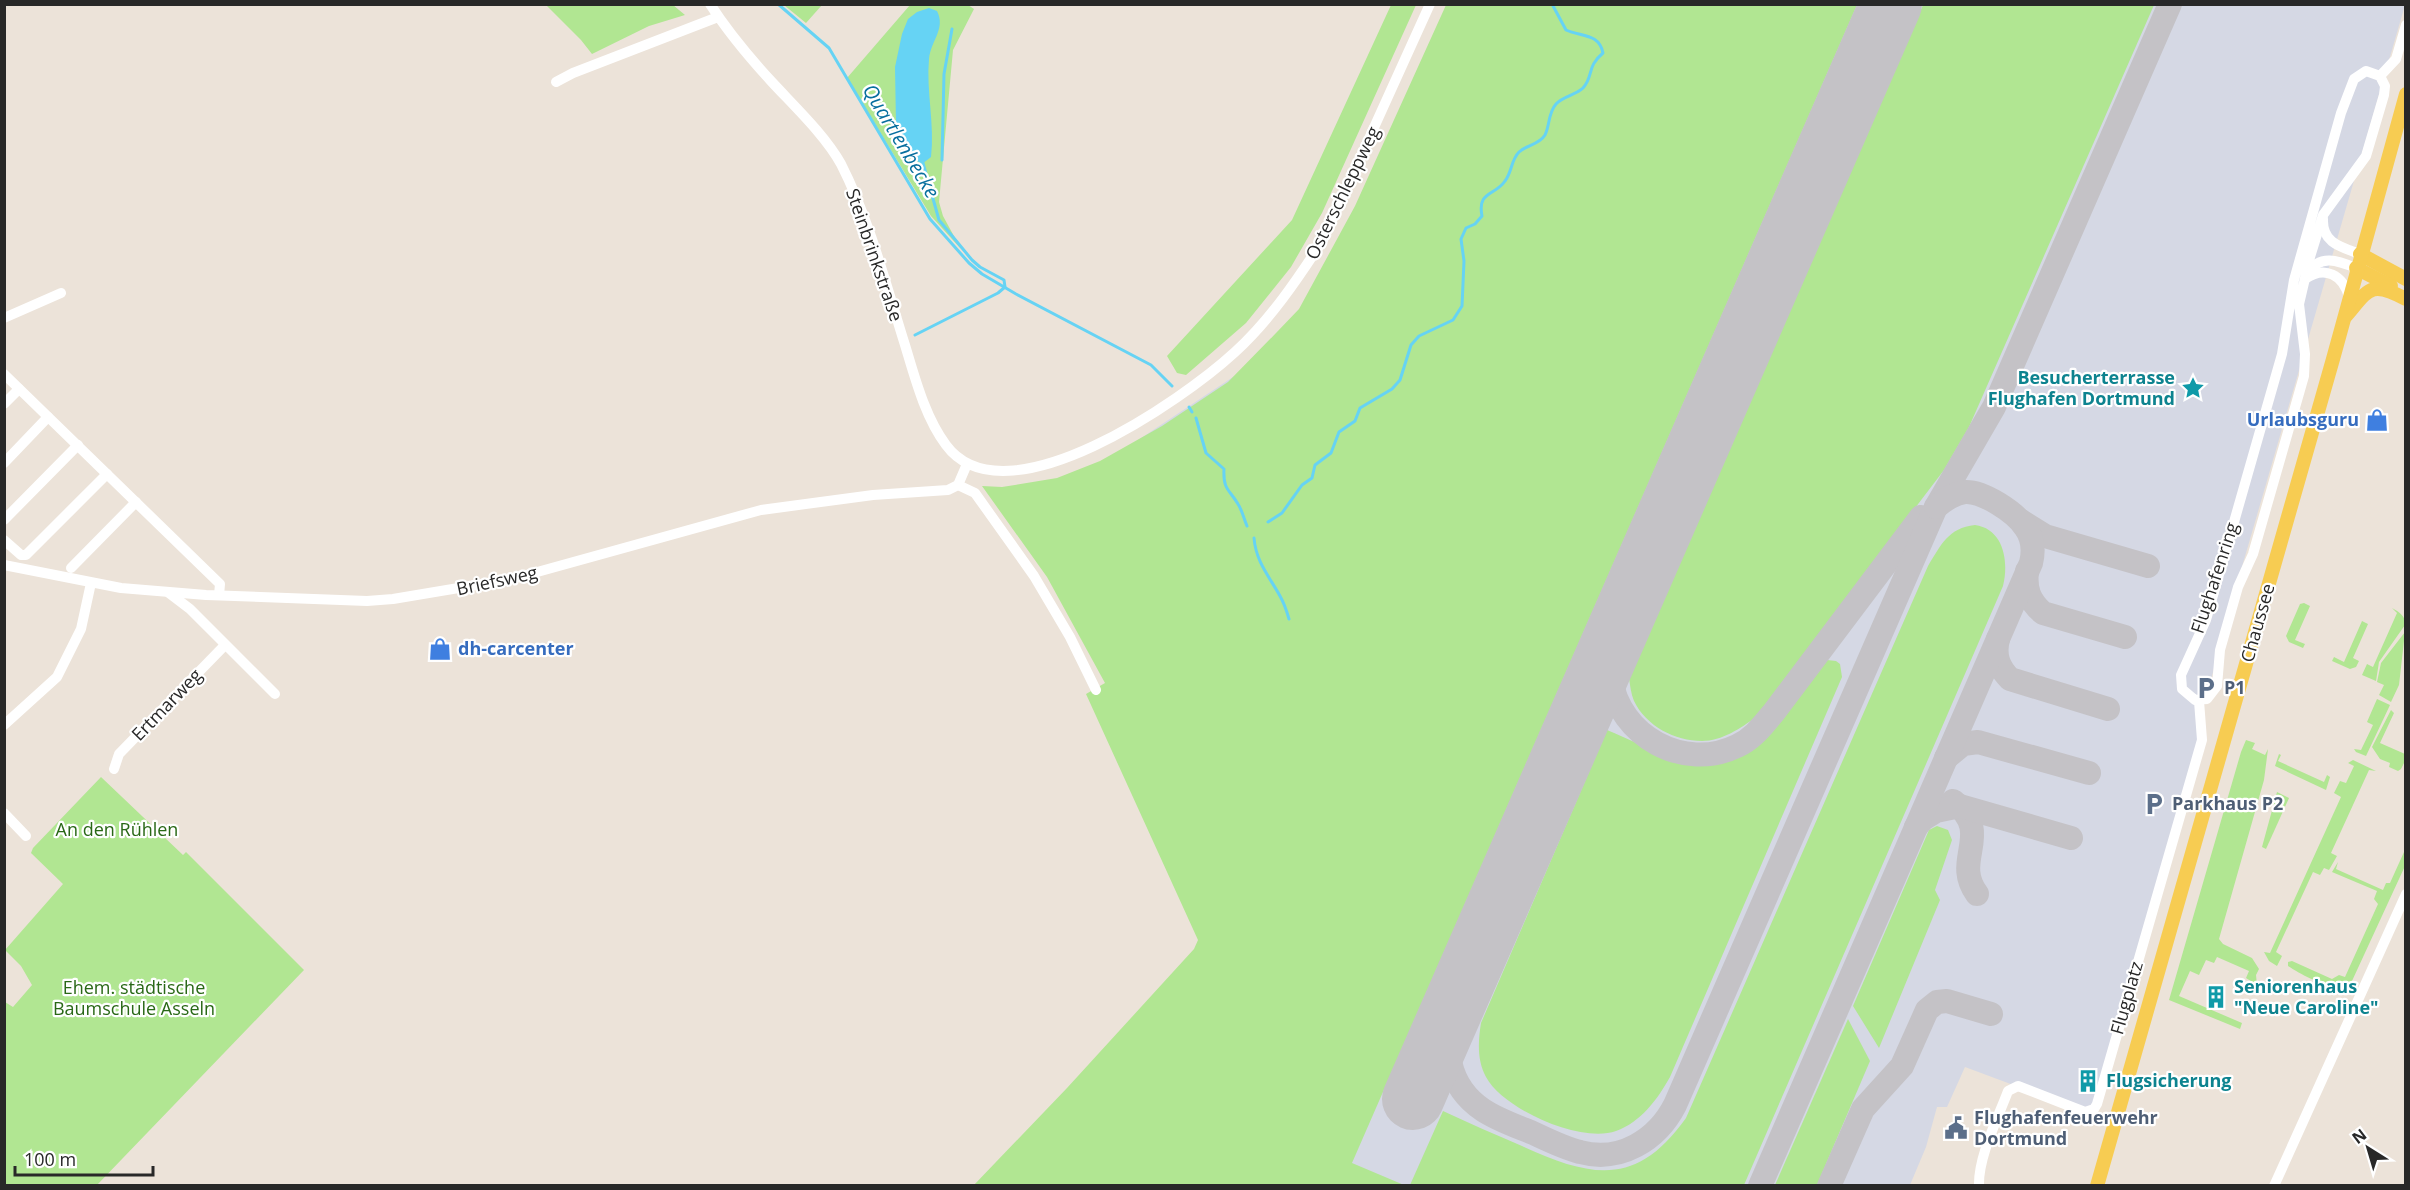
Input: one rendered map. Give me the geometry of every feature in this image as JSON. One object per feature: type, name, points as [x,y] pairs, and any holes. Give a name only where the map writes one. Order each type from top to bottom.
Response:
[{"type":"main road","name":"Chaussee","points":[[2097,1185],[2406,94]]},
{"type":"main road","points":[[2360,254],[2406,279]]},
{"type":"main road","points":[[2356,268],[2406,297]]},
{"type":"main road","points":[[2343,320],[2363,294],[2371,289],[2382,288],[2406,297]]},
{"type":"street","name":"Steinbrinkstraße","points":[[710,4],[718,17],[839,161],[860,204],[927,408],[946,445],[967,464]]},
{"type":"street","name":"Osterschleppweg","points":[[967,464],[992,472],[1006,472],[1047,463],[1083,450],[1148,418],[1208,376],[1236,351],[1280,302],[1323,240],[1431,4]]},
{"type":"street","points":[[556,82],[573,73],[718,17]]},
{"type":"street","points":[[2380,76],[2396,59],[2406,25]]},
{"type":"street","name":"Flughafenring","points":[[2371,71],[2380,76],[2385,86],[2366,156],[2323,214],[2299,304],[2305,354],[2304,376],[2253,554],[2238,587],[2220,650],[2217,686],[2210,696],[2199,701],[2192,699],[2182,689],[2181,675],[2206,620],[2282,354],[2294,280],[2341,113],[2356,76],[2371,71]]},
{"type":"street","points":[[2323,214],[2323,228],[2330,241],[2360,254]]},
{"type":"street","points":[[2305,279],[2309,270],[2319,261],[2336,261],[2356,268]]},
{"type":"street","points":[[2305,279],[2316,272],[2330,272],[2342,281],[2349,297]]},
{"type":"street","points":[[4,318],[61,293]]},
{"type":"street","points":[[4,374],[220,584],[219,595]]},
{"type":"street","points":[[4,404],[19,389]]},
{"type":"street","points":[[5,462],[48,417]]},
{"type":"street","points":[[4,520],[78,445]]},
{"type":"street","points":[[967,464],[958,485],[975,493],[1034,576],[1070,637],[1096,690]]},
{"type":"street","points":[[4,540],[21,555],[26,555],[107,474]]},
{"type":"street","name":"Briefsweg","points":[[4,565],[91,583],[206,595],[367,601],[411,597],[538,573],[761,510],[873,495],[948,490],[958,485]]},
{"type":"street","points":[[70,568],[136,502]]},
{"type":"street","points":[[4,725],[59,673],[81,629],[91,583]]},
{"type":"street","points":[[166,591],[201,620],[275,694]]},
{"type":"street","points":[[201,620],[199,605],[206,595]]},
{"type":"street","name":"Ertmarweg","points":[[114,769],[119,754],[225,645]]},
{"type":"street","name":"Flugplatz","points":[[1979,1185],[1978,1177],[1984,1156],[2008,1091],[2018,1086],[2085,1112],[2094,1109],[2097,1104],[2202,740],[2199,701]]},
{"type":"street","points":[[4,813],[26,836]]},
{"type":"street","points":[[2274,1185],[2406,894]]},
{"type":"shaded area","points":[[1448,5],[2405,5],[2237,584],[2204,705],[2202,740],[2094,1104],[2088,1109],[2070,1106],[1965,1067],[1947,1107],[1937,1107],[1926,1147],[1910,1185],[975,1186],[1203,951],[1127,684],[1087,474],[1251,365],[1330,275]]},
{"type":"green space","points":[[546,5],[673,5],[685,15],[649,26],[592,54]]},
{"type":"green space","points":[[784,5],[822,5],[806,23]]},
{"type":"green space","points":[[910,5],[968,5],[974,9],[953,50],[939,202],[943,216],[961,249],[931,216],[847,78]]},
{"type":"green space","points":[[1391,5],[1416,5],[1322,213],[1291,267],[1246,323],[1186,375],[1177,373],[1167,356],[1292,220]]},
{"type":"green space","points":[[1446,5],[1857,5],[1352,1163],[1404,1185],[973,1186],[1067,1088],[1194,949],[1198,940],[1086,694],[1105,683],[1047,577],[982,486],[1002,487],[1057,478],[1100,461],[1162,426],[1228,382],[1276,333],[1299,309],[1355,206]]},
{"type":"green space","points":[[1923,5],[2154,5],[1969,427],[1944,470],[1756,717],[1717,739],[1702,741],[1672,735],[1654,725],[1639,710],[1631,692],[1629,678]]},
{"type":"green space","points":[[1975,525],[1992,533],[2002,548],[2005,567],[2003,586],[1744,1185],[1410,1185],[1443,1111],[1547,1157],[1570,1165],[1592,1169],[1612,1170],[1631,1166],[1650,1156],[1668,1140],[1686,1118],[1928,566],[1946,539],[1958,530]]},
{"type":"green space","points":[[2300,604],[2310,606],[2295,640],[2305,644],[2303,648],[2289,642],[2286,636]]},
{"type":"green space","points":[[2392,608],[2403,617],[2405,625],[2379,662],[2376,681],[2362,675],[2367,664],[2373,667],[2397,613]]},
{"type":"green space","points":[[2362,621],[2368,624],[2353,658],[2359,661],[2356,667],[2350,669],[2332,661],[2334,657],[2344,662]]},
{"type":"green space","points":[[2405,632],[2399,685],[2391,702],[2379,695],[2384,685],[2377,682],[2381,663]]},
{"type":"green space","points":[[1827,660],[1840,664],[1842,677],[1670,1077],[1660,1094],[1633,1122],[1616,1131],[1601,1134],[1583,1133],[1544,1121],[1509,1101],[1495,1089],[1483,1071],[1479,1051],[1481,1023],[1607,730],[1675,758],[1700,762],[1722,759],[1742,751],[1777,721],[1820,665]]},
{"type":"green space","points":[[2377,699],[2390,705],[2366,756],[2354,749],[2361,750],[2373,725],[2367,722]]},
{"type":"green space","points":[[2391,710],[2394,713],[2380,743],[2405,754],[2405,761],[2398,771],[2389,767],[2390,763],[2380,759],[2372,747]]},
{"type":"green space","points":[[2246,740],[2255,743],[2252,749],[2265,755],[2268,749],[2264,780],[2219,939],[2223,944],[2252,958],[2259,969],[2256,975],[2257,985],[2246,978],[2249,971],[2217,957],[2214,963],[2206,960],[2199,975],[2190,971],[2179,996],[2242,1023],[2240,1029],[2169,1000]]},
{"type":"green space","points":[[2279,754],[2281,755],[2278,761],[2324,782],[2327,775],[2330,777],[2326,790],[2275,766]]},
{"type":"green space","points":[[2353,760],[2376,771],[2369,770],[2331,853],[2337,856],[2329,870],[2324,868],[2320,875],[2313,872],[2276,952],[2282,956],[2277,966],[2269,961],[2264,952],[2270,953],[2341,797],[2334,793],[2340,781],[2346,783],[2354,766],[2348,763]]},
{"type":"green space","name":"Ehem. städtische Baumschule Asseln","points":[[101,777],[183,855],[186,852],[304,970],[97,1185],[5,1185],[5,1002],[13,1007],[32,985],[21,966],[5,950],[63,884],[31,853],[33,848]]},
{"type":"green space","points":[[2277,792],[2289,798],[2266,849],[2262,847]]},
{"type":"green space","points":[[1937,826],[1948,830],[1952,840],[1935,890],[1940,900],[1879,1048],[1853,1006],[1929,830]]},
{"type":"green space","points":[[2404,852],[2405,866],[2352,981],[2337,985],[2328,984],[2311,979],[2288,966],[2288,962],[2292,961],[2332,979],[2339,975],[2345,977],[2378,904],[2374,899],[2377,891],[2332,872],[2338,862],[2336,869],[2383,890],[2386,883],[2390,883]]},
{"type":"green space","points":[[1848,1019],[1870,1061],[1817,1185],[1775,1185]]},
{"type":"water","points":[[929,8],[937,11],[940,23],[929,59],[931,157],[922,164],[917,161],[896,124],[895,67],[902,34],[908,19],[917,12]]},
{"type":"waterway","name":"Quartlenbecke","points":[[778,4],[829,48],[930,219],[969,263],[982,274],[1016,294],[1151,365],[1172,386]]},
{"type":"waterway","points":[[1268,522],[1282,513],[1302,485],[1312,478],[1315,465],[1331,453],[1339,432],[1355,421],[1360,408],[1392,389],[1400,380],[1411,345],[1419,336],[1453,320],[1462,306],[1464,261],[1461,239],[1466,228],[1475,224],[1482,216],[1481,208],[1484,198],[1505,181],[1519,152],[1545,135],[1556,104],[1583,88],[1594,63],[1603,53],[1598,42],[1566,30],[1552,4]]},
{"type":"waterway","points":[[942,160],[944,74],[952,29]]},
{"type":"waterway","name":"Quartlenbecke","points":[[915,335],[998,293],[1005,287],[1004,280],[972,260],[939,220],[923,163]]},
{"type":"waterway","name":"Quartlenbecke","points":[[1189,407],[1192,412]]},
{"type":"waterway","name":"Quartlenbecke","points":[[1196,418],[1206,453],[1224,469],[1227,489],[1239,506],[1247,526]]},
{"type":"waterway","name":"Quartlenbecke","points":[[1254,538],[1260,562],[1281,599],[1289,619]]},
{"type":"taxiway","points":[[1454,1007],[1450,1021],[1448,1050],[1455,1077],[1471,1100],[1495,1117],[1568,1148],[1595,1155],[1623,1151],[1636,1146],[1658,1129],[1667,1118],[1675,1105],[1936,507],[1994,407],[2170,4]]},
{"type":"taxiway","points":[[1760,1186],[2031,563],[2032,545],[2028,531],[2014,515],[1998,503],[1981,495],[1965,492],[1953,495],[1936,507]]},
{"type":"taxiway","points":[[1613,642],[1611,679],[1617,699],[1627,717],[1640,732],[1657,744],[1696,755],[1717,753],[1737,746],[1762,727],[1921,517]]},
{"type":"taxiway","points":[[2021,521],[2045,536],[2148,566]]},
{"type":"taxiway","points":[[2027,571],[2029,594],[2034,604],[2043,613],[2125,637]]},
{"type":"taxiway","points":[[1998,639],[1996,650],[1998,660],[2002,670],[2010,679],[2108,709]]},
{"type":"taxiway","points":[[1946,758],[1963,744],[1978,742],[2089,773]]},
{"type":"taxiway","points":[[1953,801],[1965,813],[1971,825],[1968,869],[1970,881],[1977,894]]},
{"type":"taxiway","points":[[1916,827],[1923,819],[1936,811],[1960,806],[2071,838]]},
{"type":"taxiway","points":[[1829,1186],[1863,1109],[1902,1066],[1927,1010],[1937,1002],[1947,1001],[1991,1014]]},
{"type":"runway","points":[[1413,1099],[1891,4]]},
{"type":"place","name":"Besucherterrasse Flughafen Dortmund","points":[[2193,388]]},
{"type":"place","name":"Urlaubsguru","points":[[2377,420]]},
{"type":"place","name":"dh-carcenter","points":[[440,649]]},
{"type":"place","name":"P1","points":[[2206,688]]},
{"type":"place","name":"Parkhaus P2","points":[[2154,804]]},
{"type":"place","name":"Seniorenhaus \"Neue Caroline\"","points":[[2216,997]]},
{"type":"place","name":"Flugsicherung","points":[[2088,1081]]},
{"type":"place","name":"Flughafenfeuerwehr Dortmund","points":[[1956,1128]]},
{"type":"park label","name":"An den Rühlen","points":[[117,830]]}]
